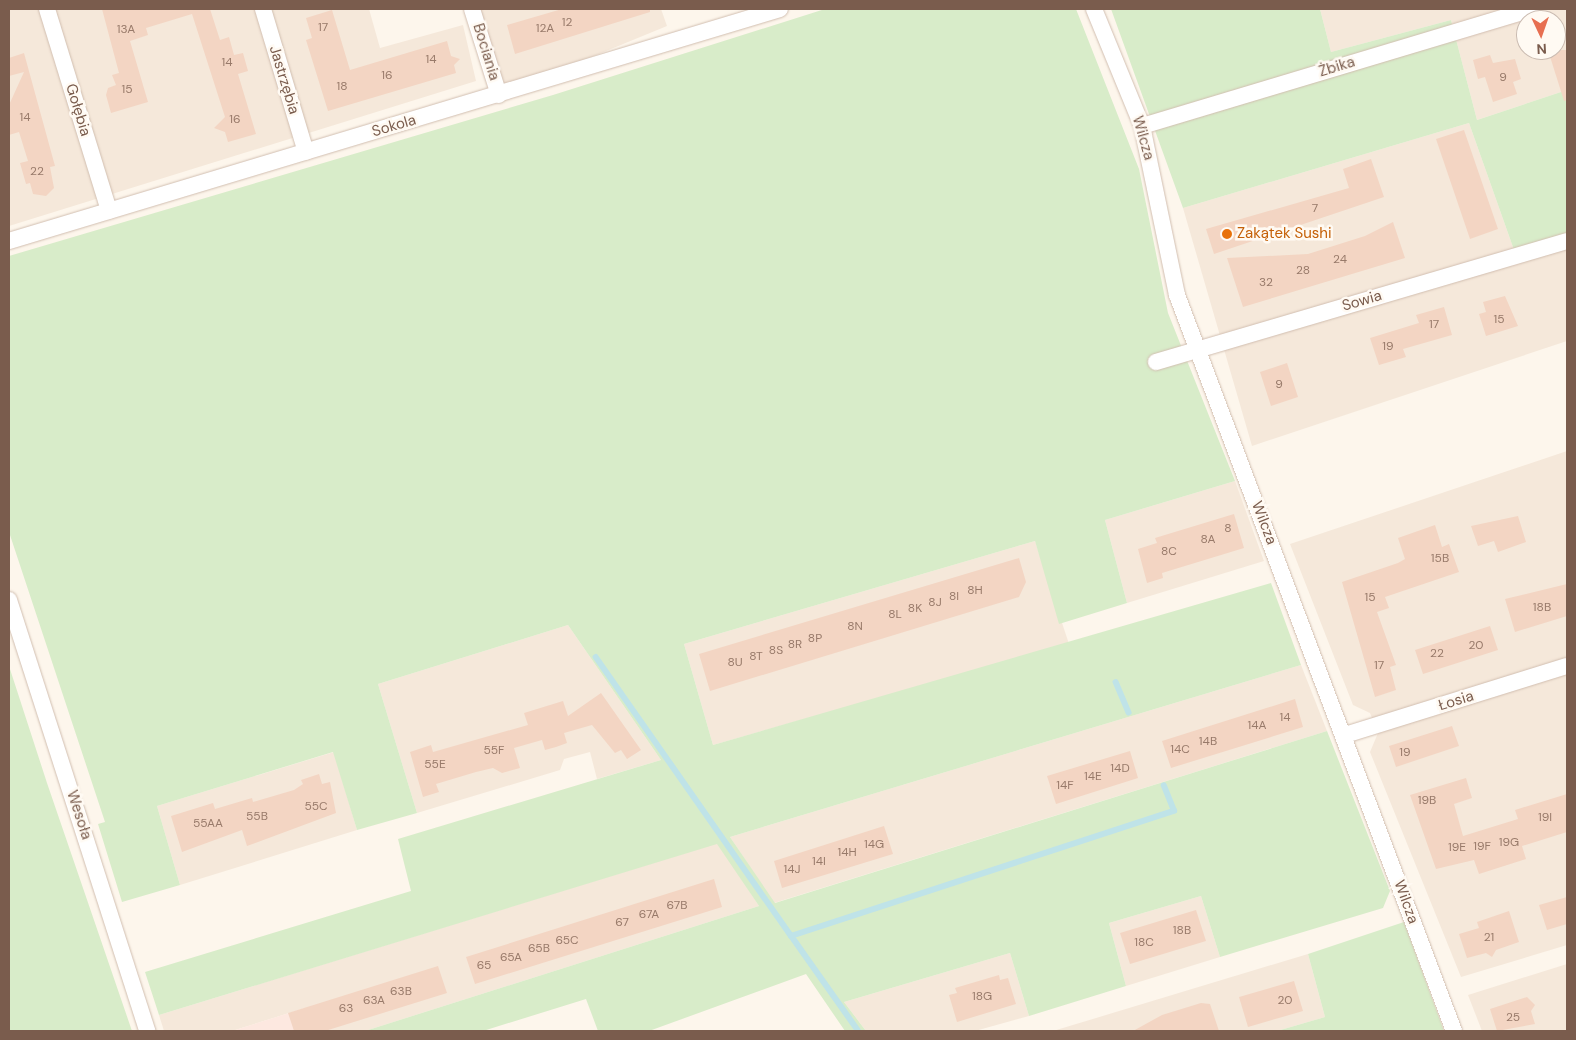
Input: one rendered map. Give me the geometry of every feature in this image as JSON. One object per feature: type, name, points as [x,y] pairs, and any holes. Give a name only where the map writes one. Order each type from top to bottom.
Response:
[{"type":"street","name":"Gołębia","points":[[47,9],[109,211]]},
{"type":"street","name":"Jastrzębia","points":[[263,9],[306,152]]},
{"type":"street","name":"Bociania","points":[[472,9],[499,95]]},
{"type":"street","name":"Wilcza","points":[[1094,9],[1142,126],[1177,295],[1345,735],[1454,1031]]},
{"type":"street","name":"Żbika","points":[[1142,126],[1532,9]]},
{"type":"street","name":"Sokola","points":[[9,241],[499,95],[770,10]]},
{"type":"street","name":"Sowia","points":[[1156,362],[1567,241]]},
{"type":"street","name":"Wesoła","points":[[9,600],[147,1031]]},
{"type":"street","name":"Łosia","points":[[1345,735],[1567,666]]},
{"type":"shaded area","points":[[9,9],[369,9],[380,48],[463,25],[476,81],[9,226]]},
{"type":"shaded area","points":[[476,9],[661,9],[667,26],[499,95]]},
{"type":"shaded area","points":[[1320,9],[1567,9],[1567,90],[1477,120],[1451,20],[1331,52]]},
{"type":"shaded area","points":[[1469,123],[1514,250],[1567,233],[1567,341],[1252,446],[1183,208]]},
{"type":"shaded area","points":[[1567,451],[1567,945],[1461,977],[1370,752],[1378,733],[1370,713],[1353,705],[1290,544]]},
{"type":"shaded area","points":[[1235,481],[1264,561],[1127,603],[1105,520]]},
{"type":"shaded area","points":[[1035,541],[1069,644],[713,745],[684,644]]},
{"type":"shaded area","points":[[568,625],[661,760],[597,779],[590,752],[564,759],[560,770],[417,813],[378,684]]},
{"type":"shaded area","points":[[1301,665],[1327,731],[774,903],[730,837]]},
{"type":"shaded area","points":[[334,752],[357,830],[180,885],[157,806]]},
{"type":"shaded area","points":[[718,843],[759,906],[365,1031],[313,1031],[305,1008],[232,1031],[164,1031],[159,1015]]},
{"type":"shaded area","points":[[1201,896],[1220,957],[1126,986],[1109,923]]},
{"type":"shaded area","points":[[1010,953],[1029,1016],[975,1031],[866,1031],[844,1002]]},
{"type":"shaded area","points":[[1308,954],[1325,1017],[1277,1031],[1053,1031]]},
{"type":"shaded area","points":[[1567,964],[1567,1030],[1482,1031],[1468,995]]},
{"type":"shaded area","points":[[305,1008],[313,1031],[232,1031]]},
{"type":"green space","points":[[825,9],[1076,9],[1139,169],[1168,313],[1235,481],[1105,520],[1127,603],[1059,624],[1035,541],[684,644],[713,745],[1271,583],[1301,665],[730,837],[775,903],[1327,731],[1390,891],[1383,908],[1220,957],[1201,896],[1109,923],[1126,986],[1029,1016],[1010,953],[844,1002],[866,1031],[845,1031],[806,974],[649,1031],[598,1031],[586,999],[483,1031],[365,1031],[759,906],[717,844],[159,1015],[145,972],[411,891],[398,839],[661,760],[568,625],[378,684],[417,813],[357,830],[333,752],[157,806],[180,885],[122,902],[98,824],[105,822],[9,532],[9,256],[553,95]]},
{"type":"green space","points":[[1111,9],[1320,9],[1331,52],[1451,20],[1477,120],[1567,90],[1567,233],[1514,250],[1469,123],[1183,208]]},
{"type":"green space","points":[[9,666],[47,783],[132,1031],[9,1031]]},
{"type":"green space","points":[[1404,922],[1444,1031],[1277,1031],[1325,1017],[1308,954]]},
{"type":"building","points":[[102,9],[210,9],[220,40],[229,37],[234,55],[243,53],[248,71],[238,74],[256,134],[228,142],[225,132],[214,128],[225,117],[192,14],[146,28],[148,35],[130,41],[148,102],[111,113],[106,95],[108,88],[116,85],[112,75],[119,73]]},
{"type":"building","points":[[562,9],[650,9],[650,12],[515,54],[507,25]]},
{"type":"building","points":[[332,10],[350,70],[447,41],[451,56],[460,59],[454,65],[456,73],[328,111],[306,40],[312,38],[306,18]]},
{"type":"building","points":[[1567,50],[1567,100],[1564,101],[1551,60],[1566,60]]},
{"type":"building","points":[[24,53],[55,166],[50,167],[54,188],[46,196],[33,194],[30,183],[26,184],[20,163],[28,161],[19,132],[9,135],[9,105],[24,72],[9,76],[9,58]]},
{"type":"building","points":[[1490,55],[1493,63],[1515,59],[1521,79],[1513,82],[1517,94],[1493,102],[1485,77],[1478,79],[1473,60]]},
{"type":"building","points":[[1464,130],[1498,229],[1470,239],[1436,139]]},
{"type":"building","points":[[1371,159],[1384,197],[1214,254],[1206,229],[1349,188],[1343,169]]},
{"type":"building","points":[[1393,222],[1405,258],[1243,307],[1227,258],[1308,254],[1365,236]]},
{"type":"building","points":[[1505,296],[1518,326],[1486,336],[1479,314],[1486,312],[1483,302]]},
{"type":"building","points":[[1444,307],[1452,335],[1403,349],[1406,357],[1379,365],[1370,338],[1419,323],[1416,315]]},
{"type":"building","points":[[1287,363],[1298,397],[1271,406],[1260,372]]},
{"type":"building","points":[[1234,514],[1244,548],[1162,573],[1163,578],[1147,583],[1138,549],[1157,543],[1155,538]]},
{"type":"building","points":[[1518,516],[1526,542],[1498,552],[1494,541],[1478,546],[1471,526]]},
{"type":"building","points":[[1435,525],[1442,547],[1449,544],[1459,572],[1385,597],[1389,608],[1377,612],[1396,665],[1390,667],[1396,690],[1375,697],[1342,582],[1405,559],[1398,538]]},
{"type":"building","points":[[1019,558],[1026,582],[1019,597],[710,691],[699,654]]},
{"type":"building","points":[[1567,584],[1567,616],[1515,632],[1505,599]]},
{"type":"building","points":[[1490,626],[1498,650],[1423,674],[1415,650]]},
{"type":"building","points":[[601,693],[641,750],[627,759],[621,750],[615,753],[592,725],[564,733],[567,743],[556,747],[545,750],[542,740],[514,748],[520,768],[502,773],[493,768],[476,772],[436,784],[439,792],[423,797],[410,752],[431,745],[433,752],[528,725],[524,713],[563,701],[568,716]]},
{"type":"building","points":[[1295,699],[1303,727],[1171,768],[1162,741]]},
{"type":"building","points":[[1452,726],[1459,746],[1396,767],[1389,746]]},
{"type":"building","points":[[1130,751],[1138,778],[1056,804],[1047,776]]},
{"type":"building","points":[[319,774],[322,784],[330,782],[336,813],[247,846],[242,830],[182,852],[171,816],[213,803],[215,809],[252,798],[253,802],[294,790],[303,784],[301,780]]},
{"type":"building","points":[[1466,778],[1472,798],[1454,804],[1463,836],[1518,819],[1515,810],[1567,794],[1567,832],[1522,846],[1526,859],[1479,874],[1474,860],[1436,869],[1410,795]]},
{"type":"building","points":[[884,826],[893,854],[782,888],[774,861]]},
{"type":"building","points":[[714,879],[722,907],[475,984],[466,957]]},
{"type":"building","points":[[1567,897],[1567,924],[1547,930],[1539,905]]},
{"type":"building","points":[[1196,910],[1206,941],[1130,964],[1120,933]]},
{"type":"building","points":[[1509,911],[1519,942],[1496,950],[1492,957],[1486,953],[1467,958],[1459,934],[1479,928],[1477,922]]},
{"type":"building","points":[[438,966],[447,993],[325,1031],[294,1031],[288,1013]]},
{"type":"building","points":[[999,975],[1000,980],[1008,978],[1016,1004],[957,1022],[949,995],[957,993],[955,988]]},
{"type":"building","points":[[1294,981],[1303,1011],[1248,1027],[1239,997]]},
{"type":"building","points":[[1527,997],[1535,1005],[1531,1011],[1535,1024],[1497,1031],[1490,1009]]},
{"type":"building","points":[[1201,1003],[1210,1004],[1219,1031],[1133,1031],[1162,1015]]},
{"type":"waterway","points":[[596,657],[791,936]]},
{"type":"waterway","points":[[1116,682],[1129,712]]},
{"type":"waterway","points":[[858,1031],[791,936],[1174,811],[1164,786]]},
{"type":"place","name":"Zakątek Sushi","points":[[1227,234]]}]
